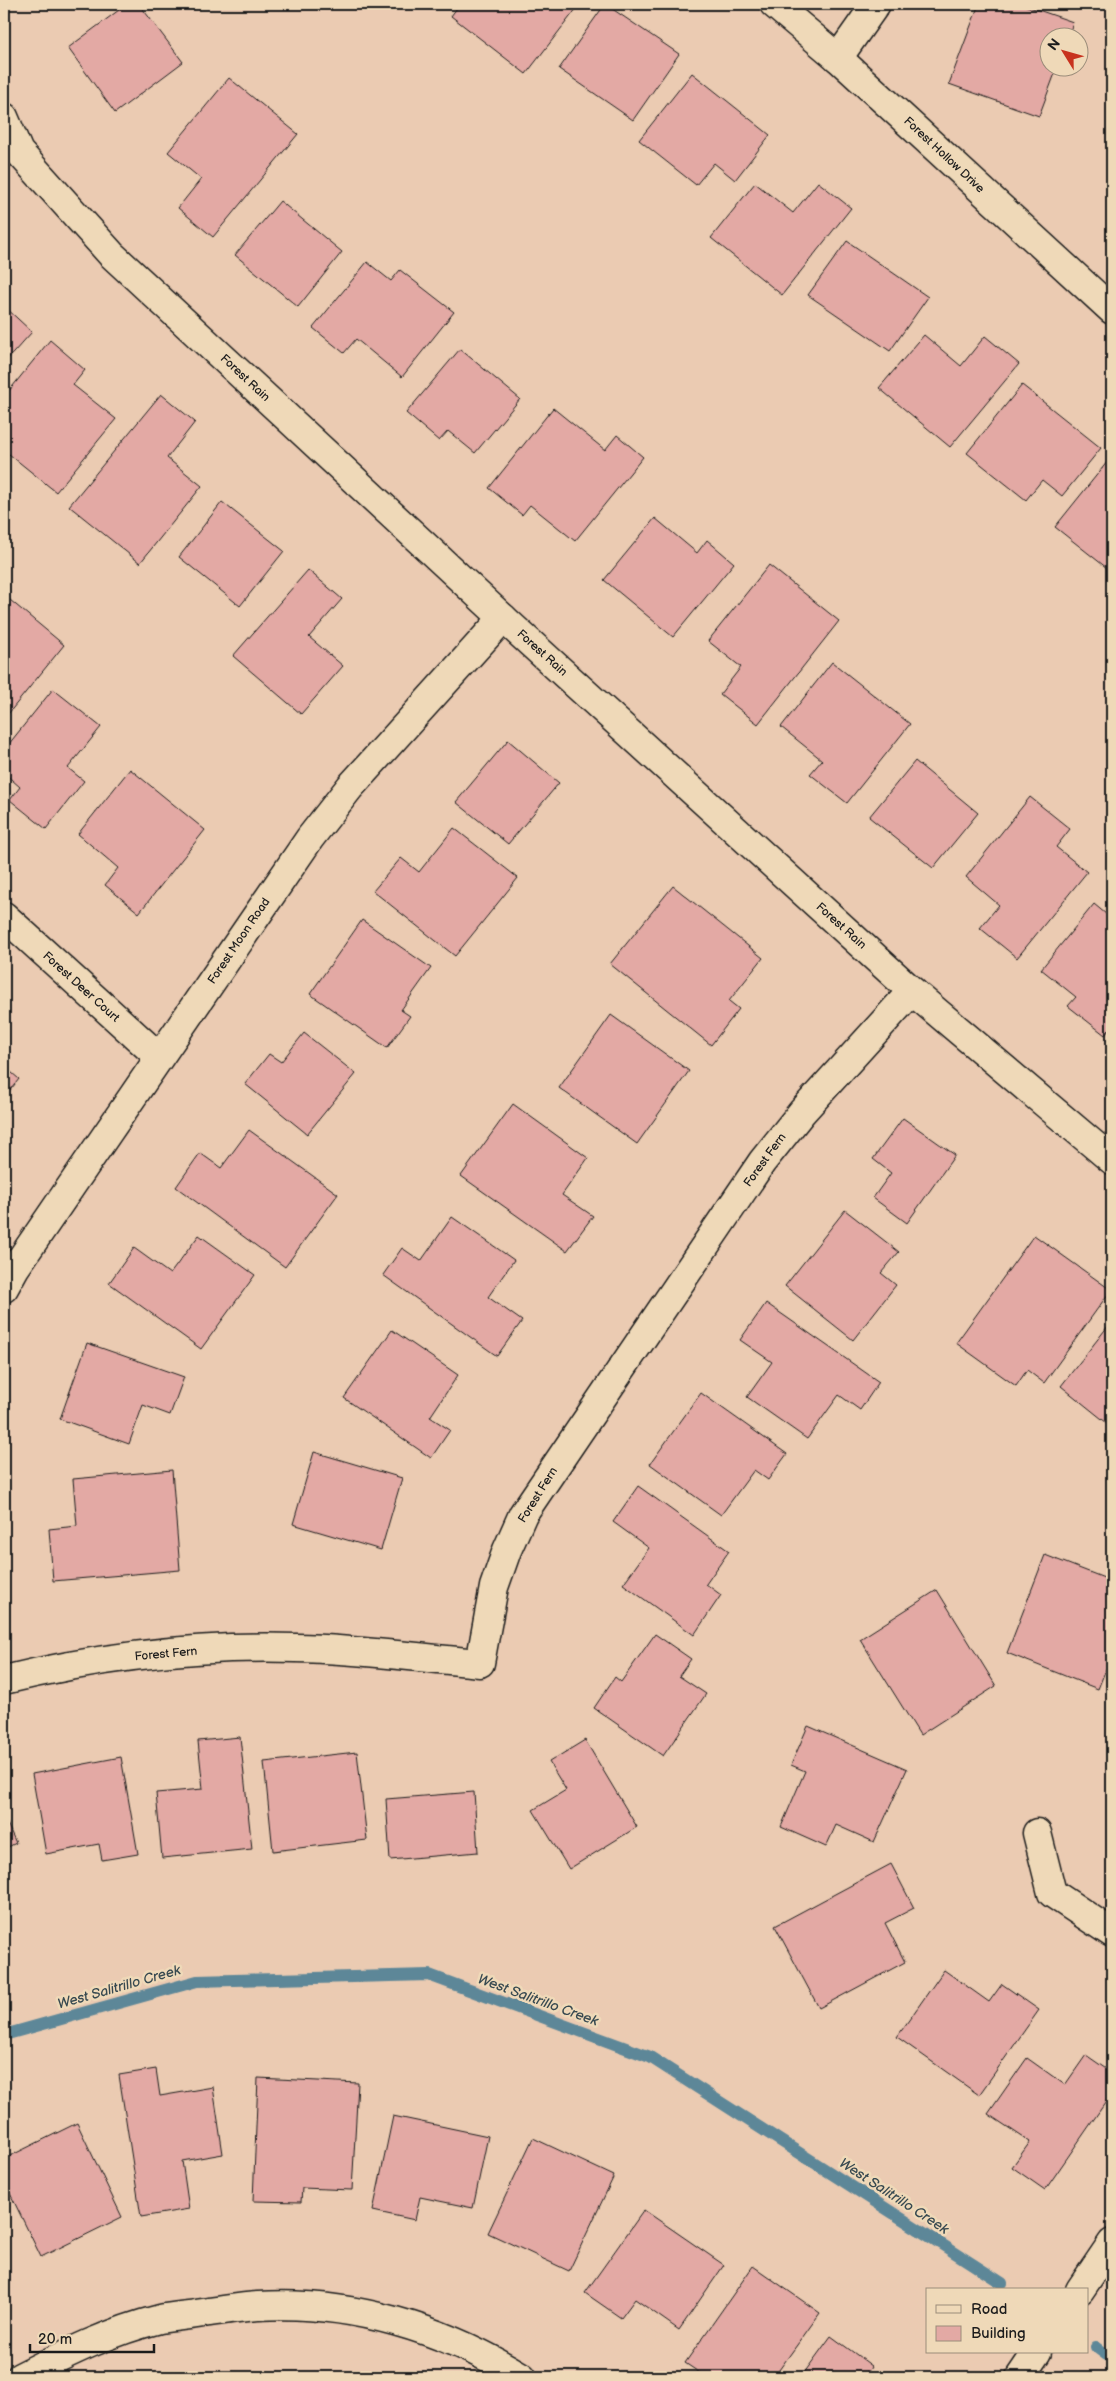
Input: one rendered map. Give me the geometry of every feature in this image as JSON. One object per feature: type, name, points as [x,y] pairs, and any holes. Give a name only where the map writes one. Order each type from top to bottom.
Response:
[{"type":"street","name":"Forest Hollow Drive","points":[[774,4],[838,58],[1112,310]]},
{"type":"street","points":[[838,58],[876,4]]},
{"type":"street","name":"Forest Rain","points":[[4,117],[19,152],[111,254],[503,618],[912,991],[1112,1160]]},
{"type":"street","name":"Forest Moon Road","points":[[4,1288],[15,1268],[310,838],[350,787],[503,618]]},
{"type":"street","name":"Forest Deer Court","points":[[4,916],[159,1057]]},
{"type":"street","name":"Forest Fern","points":[[4,1680],[61,1666],[178,1651],[296,1648],[480,1663],[494,1587],[507,1550],[523,1514],[762,1162],[802,1112],[912,991]]},
{"type":"street","points":[[1037,1833],[1052,1893],[1112,1933]]},
{"type":"street","points":[[1081,2288],[1112,2243]]},
{"type":"street","points":[[20,2377],[69,2352],[114,2333],[161,2319],[258,2306],[308,2307],[356,2312],[405,2324],[451,2340],[496,2361],[522,2377]]},
{"type":"street","points":[[1020,2377],[1036,2354]]},
{"type":"building","points":[[127,4],[139,4],[183,62],[115,113],[68,48]]},
{"type":"building","points":[[460,4],[580,4],[526,74],[451,16]]},
{"type":"building","points":[[605,4],[679,54],[633,120],[559,69]]},
{"type":"building","points":[[979,4],[1021,4],[1073,22],[1071,28],[1038,28],[1038,78],[1053,78],[1039,116],[949,84]]},
{"type":"building","points":[[692,73],[770,135],[735,180],[714,163],[696,185],[639,140]]},
{"type":"building","points":[[229,78],[298,134],[213,237],[178,208],[201,179],[168,152]]},
{"type":"building","points":[[818,182],[851,208],[782,295],[711,238],[755,183],[793,213]]},
{"type":"building","points":[[280,201],[342,252],[298,307],[235,255]]},
{"type":"building","points":[[847,241],[928,297],[890,351],[808,295]]},
{"type":"building","points":[[367,262],[391,281],[400,270],[454,312],[402,377],[356,339],[344,353],[313,328]]},
{"type":"building","points":[[4,306],[32,332],[4,363]]},
{"type":"building","points":[[924,335],[961,366],[985,336],[1019,364],[950,447],[879,388]]},
{"type":"building","points":[[50,340],[85,370],[73,385],[116,419],[56,492],[4,450],[4,397]]},
{"type":"building","points":[[460,349],[520,399],[475,453],[448,431],[439,441],[406,413]]},
{"type":"building","points":[[1022,385],[1101,448],[1062,496],[1042,480],[1026,500],[967,453]]},
{"type":"building","points":[[161,394],[195,422],[167,458],[202,486],[140,563],[69,506]]},
{"type":"building","points":[[553,408],[605,450],[617,435],[643,457],[575,541],[530,505],[522,515],[489,488]]},
{"type":"building","points":[[1112,456],[1112,572],[1055,527]]},
{"type":"building","points":[[222,502],[284,551],[240,606],[179,557]]},
{"type":"building","points":[[655,518],[697,553],[707,540],[734,563],[673,637],[604,580]]},
{"type":"building","points":[[769,565],[839,621],[758,724],[720,694],[741,667],[708,641]]},
{"type":"building","points":[[308,570],[342,599],[309,637],[343,666],[301,714],[233,656]]},
{"type":"building","points":[[4,595],[64,645],[4,719]]},
{"type":"building","points":[[832,662],[910,724],[847,803],[810,774],[822,760],[781,727]]},
{"type":"building","points":[[53,689],[101,727],[68,768],[84,781],[46,829],[10,800],[20,787],[4,773],[4,750]]},
{"type":"building","points":[[508,740],[559,783],[508,844],[456,802]]},
{"type":"building","points":[[915,761],[978,813],[933,868],[869,817]]},
{"type":"building","points":[[130,769],[205,830],[139,913],[105,885],[118,868],[78,834]]},
{"type":"building","points":[[1030,797],[1070,829],[1056,847],[1087,872],[1017,958],[980,928],[999,905],[966,877]]},
{"type":"building","points":[[454,828],[518,878],[455,956],[373,891],[401,858],[419,872]]},
{"type":"building","points":[[673,886],[763,958],[729,1001],[739,1009],[711,1045],[610,964]]},
{"type":"building","points":[[1094,904],[1112,919],[1112,1026],[1105,1035],[1068,1006],[1076,997],[1041,969]]},
{"type":"building","points":[[362,920],[431,968],[401,1010],[410,1016],[387,1048],[310,994]]},
{"type":"building","points":[[611,1015],[689,1071],[637,1144],[559,1088]]},
{"type":"building","points":[[304,1033],[356,1074],[307,1134],[245,1084],[269,1054],[281,1062]]},
{"type":"building","points":[[4,1066],[19,1079],[4,1098]]},
{"type":"building","points":[[513,1104],[588,1158],[562,1195],[593,1216],[567,1251],[461,1176]]},
{"type":"building","points":[[903,1118],[955,1155],[907,1223],[873,1198],[891,1173],[873,1159]]},
{"type":"building","points":[[249,1130],[338,1194],[285,1267],[176,1187],[200,1153],[221,1168]]},
{"type":"building","points":[[845,1210],[899,1252],[881,1273],[896,1285],[853,1340],[785,1286]]},
{"type":"building","points":[[452,1217],[514,1260],[488,1297],[522,1321],[497,1356],[383,1275],[402,1248],[421,1261]]},
{"type":"building","points":[[199,1235],[255,1275],[201,1349],[109,1283],[134,1248],[170,1274]]},
{"type":"building","points":[[1034,1235],[1111,1290],[1044,1383],[1027,1370],[1016,1386],[956,1343]]},
{"type":"building","points":[[766,1303],[879,1382],[860,1410],[839,1395],[807,1439],[747,1397],[772,1362],[740,1340]]},
{"type":"building","points":[[1112,1321],[1112,1427],[1061,1386]]},
{"type":"building","points":[[392,1330],[458,1375],[430,1417],[450,1430],[431,1458],[344,1398]]},
{"type":"building","points":[[87,1343],[184,1377],[170,1415],[143,1405],[129,1444],[60,1419]]},
{"type":"building","points":[[701,1393],[787,1454],[768,1480],[754,1470],[721,1515],[650,1464]]},
{"type":"building","points":[[314,1452],[402,1478],[381,1550],[293,1524]]},
{"type":"building","points":[[172,1470],[180,1570],[53,1581],[49,1529],[77,1526],[73,1479]]},
{"type":"building","points":[[638,1486],[729,1551],[706,1584],[721,1595],[694,1635],[623,1584],[649,1548],[613,1522]]},
{"type":"building","points":[[1045,1555],[1112,1581],[1112,1654],[1098,1689],[1007,1653]]},
{"type":"building","points":[[937,1590],[996,1686],[920,1735],[860,1639]]},
{"type":"building","points":[[655,1634],[691,1659],[679,1676],[706,1694],[663,1756],[594,1708],[615,1677],[621,1682]]},
{"type":"building","points":[[808,1726],[907,1769],[874,1842],[836,1825],[826,1847],[781,1827],[805,1771],[791,1765]]},
{"type":"building","points":[[240,1737],[252,1849],[162,1858],[156,1793],[203,1789],[198,1741]]},
{"type":"building","points":[[585,1740],[637,1827],[569,1869],[533,1810],[566,1790],[549,1762]]},
{"type":"building","points":[[357,1752],[367,1840],[273,1851],[264,1762]]},
{"type":"building","points":[[121,1757],[138,1854],[102,1860],[99,1844],[46,1854],[32,1774]]},
{"type":"building","points":[[474,1792],[478,1852],[390,1860],[386,1799]]},
{"type":"building","points":[[4,1817],[16,1843],[4,1849]]},
{"type":"building","points":[[891,1864],[914,1908],[885,1923],[905,1962],[819,2008],[775,1926]]},
{"type":"building","points":[[944,1970],[989,2002],[1002,1984],[1039,2010],[979,2095],[897,2037]]},
{"type":"building","points":[[1086,2055],[1112,2073],[1112,2093],[1045,2190],[1012,2167],[1030,2142],[988,2114],[1027,2058],[1065,2085]]},
{"type":"building","points":[[156,2069],[160,2096],[213,2087],[223,2154],[182,2161],[189,2209],[141,2217],[119,2075]]},
{"type":"building","points":[[258,2078],[358,2083],[352,2190],[302,2188],[301,2202],[253,2201]]},
{"type":"building","points":[[393,2116],[488,2136],[473,2208],[420,2197],[415,2220],[373,2211]]},
{"type":"building","points":[[77,2123],[122,2217],[41,2257],[4,2181],[4,2159]]},
{"type":"building","points":[[533,2138],[614,2176],[569,2271],[488,2233]]},
{"type":"building","points":[[644,2210],[724,2265],[679,2330],[635,2299],[621,2318],[585,2293]]},
{"type":"building","points":[[753,2266],[820,2313],[774,2377],[747,2377],[742,2374],[740,2377],[706,2377],[685,2363]]},
{"type":"building","points":[[831,2336],[872,2366],[867,2374],[871,2377],[801,2377]]},
{"type":"waterway","name":"West Salitrillo Creek","points":[[4,2035],[197,1981],[429,1975],[650,2057],[1002,2283]]},
{"type":"waterway","name":"West Salitrillo Creek","points":[[1096,2347],[1112,2359]]}]
